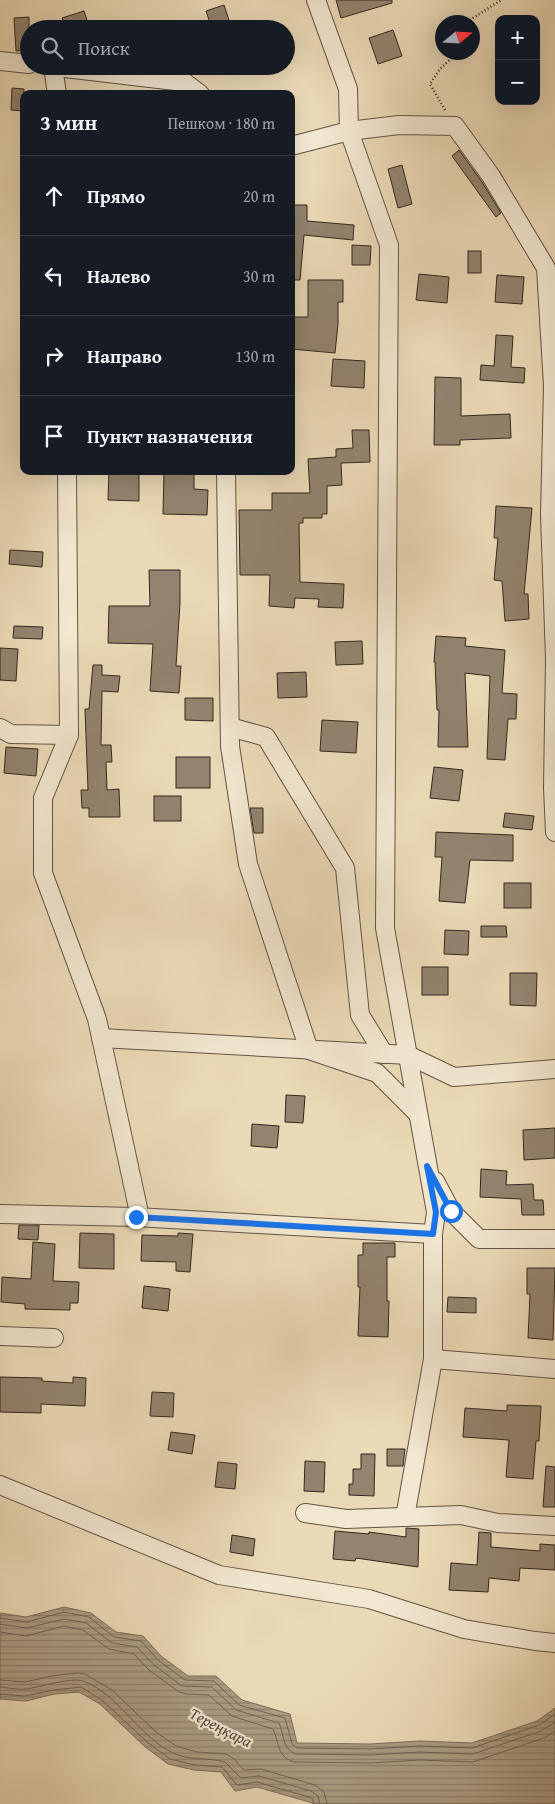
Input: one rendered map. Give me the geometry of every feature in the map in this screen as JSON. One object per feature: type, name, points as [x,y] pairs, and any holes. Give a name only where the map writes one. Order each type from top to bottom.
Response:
[{"type":"street","points":[[316,0],[348,89],[350,130],[389,245],[385,928],[436,1212],[433,1234],[433,1359],[405,1517]]},
{"type":"street","points":[[0,61],[20,63]]},
{"type":"street","points":[[54,75],[56,90]]},
{"type":"street","points":[[123,75],[184,82],[195,90]]},
{"type":"street","points":[[295,145],[350,130],[399,125],[455,126],[491,176],[546,268],[554,386],[552,515],[555,659],[555,832]]},
{"type":"street","points":[[67,475],[69,735],[43,798],[42,873],[98,1020],[138,1208],[136,1217]]},
{"type":"street","points":[[226,475],[230,746],[248,864],[309,1050]]},
{"type":"street","points":[[230,727],[266,738],[345,868],[360,1015],[384,1054]]},
{"type":"street","points":[[0,728],[11,734],[69,735]]},
{"type":"street","points":[[101,1038],[408,1056],[454,1077],[555,1069]]},
{"type":"street","points":[[309,1050],[377,1073],[418,1114]]},
{"type":"street","points":[[427,1166],[451,1211],[479,1239],[555,1239]]},
{"type":"street","points":[[0,1214],[136,1217],[433,1234]]},
{"type":"street","points":[[0,1336],[54,1338]]},
{"type":"street","points":[[433,1359],[555,1369]]},
{"type":"street","points":[[0,1485],[219,1575],[368,1599],[464,1629],[555,1643]]},
{"type":"street","points":[[305,1513],[346,1519],[462,1515],[498,1523],[555,1526]]},
{"type":"path","points":[[478,15],[501,0]]},
{"type":"path","points":[[450,60],[440,69],[430,84],[455,126]]},
{"type":"water","name":"Тереңқара","points":[[64,1607],[91,1613],[116,1632],[143,1636],[161,1656],[188,1676],[216,1676],[242,1700],[290,1714],[297,1743],[370,1744],[420,1741],[472,1743],[537,1721],[555,1708],[555,1804],[316,1804],[257,1787],[235,1791],[221,1772],[194,1770],[168,1764],[144,1746],[100,1704],[79,1692],[54,1694],[26,1701],[0,1699],[0,1613],[26,1617]]},
{"type":"building","points":[[336,0],[392,0],[392,3],[341,18]]},
{"type":"building","points":[[224,5],[229,20],[209,20],[206,11]]},
{"type":"building","points":[[84,11],[87,20],[63,20],[62,18]]},
{"type":"building","points":[[29,17],[29,20],[20,20],[20,51],[16,51],[14,18]]},
{"type":"building","points":[[393,30],[402,56],[378,64],[369,38]]},
{"type":"building","points":[[12,88],[24,89],[20,90],[20,111],[11,110]]},
{"type":"building","points":[[459,150],[501,213],[496,217],[452,156]]},
{"type":"building","points":[[402,165],[412,204],[398,208],[388,169]]},
{"type":"building","points":[[295,205],[307,205],[307,221],[354,225],[353,240],[304,235],[300,280],[295,280]]},
{"type":"building","points":[[352,245],[371,246],[370,265],[352,265]]},
{"type":"building","points":[[468,251],[481,251],[481,273],[468,273]]},
{"type":"building","points":[[419,274],[449,277],[447,303],[416,300]]},
{"type":"building","points":[[497,275],[524,277],[522,304],[495,302]]},
{"type":"building","points":[[308,280],[343,280],[343,302],[338,302],[335,353],[295,349],[295,317],[308,317]]},
{"type":"building","points":[[496,335],[513,336],[511,367],[525,368],[524,383],[480,380],[481,365],[494,366]]},
{"type":"building","points":[[333,359],[365,361],[364,388],[331,386]]},
{"type":"building","points":[[435,377],[461,378],[461,416],[510,414],[511,438],[460,440],[460,445],[434,445]]},
{"type":"building","points":[[352,430],[369,430],[370,462],[341,463],[342,485],[327,486],[327,514],[322,514],[322,518],[303,518],[303,523],[299,523],[300,582],[344,584],[343,608],[318,607],[319,599],[295,598],[294,608],[269,606],[270,575],[240,575],[239,510],[272,510],[272,493],[310,493],[308,459],[336,457],[336,449],[353,448]]},
{"type":"building","points":[[109,475],[139,475],[139,501],[108,500]]},
{"type":"building","points":[[164,475],[194,475],[194,489],[208,490],[207,515],[163,514]]},
{"type":"building","points":[[496,506],[532,508],[524,594],[528,594],[529,619],[505,621],[502,581],[494,580],[498,538],[494,538]]},
{"type":"building","points":[[10,550],[43,552],[42,567],[9,564]]},
{"type":"building","points":[[149,570],[180,570],[176,666],[181,666],[179,693],[150,691],[153,644],[108,643],[109,606],[150,606]]},
{"type":"building","points":[[14,626],[43,627],[42,639],[13,638]]},
{"type":"building","points":[[436,636],[466,638],[465,646],[505,650],[502,693],[517,694],[516,719],[508,719],[505,760],[487,759],[490,676],[465,673],[468,747],[438,747],[439,710],[437,710],[434,662]]},
{"type":"building","points":[[362,641],[363,664],[336,665],[335,642]]},
{"type":"building","points":[[0,648],[18,649],[16,681],[0,680]]},
{"type":"building","points":[[93,665],[102,665],[102,675],[120,676],[118,692],[102,691],[101,745],[111,745],[112,762],[106,762],[107,790],[119,789],[120,817],[89,817],[89,808],[82,808],[81,790],[88,790],[85,709],[89,709]]},
{"type":"building","points":[[306,672],[307,697],[278,698],[277,673]]},
{"type":"building","points":[[185,698],[213,698],[213,721],[185,720]]},
{"type":"building","points":[[322,720],[358,722],[356,753],[320,751]]},
{"type":"building","points":[[6,747],[38,749],[36,776],[4,773]]},
{"type":"building","points":[[176,757],[210,757],[210,788],[176,788]]},
{"type":"building","points":[[434,767],[463,770],[459,801],[430,798]]},
{"type":"building","points":[[154,796],[181,796],[181,821],[154,821]]},
{"type":"building","points":[[250,808],[263,808],[263,833],[254,833]]},
{"type":"building","points":[[505,813],[534,816],[532,830],[503,827]]},
{"type":"building","points":[[436,832],[513,835],[513,861],[470,860],[465,903],[439,901],[442,857],[435,857]]},
{"type":"building","points":[[504,883],[531,883],[531,908],[504,908]]},
{"type":"building","points":[[481,926],[506,926],[507,937],[481,937]]},
{"type":"building","points":[[445,930],[469,931],[468,955],[444,954]]},
{"type":"building","points":[[422,967],[448,967],[448,995],[422,995]]},
{"type":"building","points":[[510,973],[537,973],[536,1006],[510,1005]]},
{"type":"building","points":[[286,1095],[305,1096],[303,1123],[285,1122]]},
{"type":"building","points":[[252,1124],[279,1126],[277,1148],[251,1146]]},
{"type":"building","points":[[555,1128],[555,1158],[524,1160],[523,1130]]},
{"type":"building","points":[[481,1169],[507,1171],[506,1185],[533,1184],[534,1200],[543,1200],[544,1215],[522,1215],[521,1199],[480,1197]]},
{"type":"building","points":[[19,1225],[39,1225],[38,1240],[18,1239]]},
{"type":"building","points":[[80,1233],[114,1234],[114,1269],[79,1268]]},
{"type":"building","points":[[178,1233],[193,1234],[190,1272],[176,1271],[176,1262],[141,1261],[142,1235],[178,1236]]},
{"type":"building","points":[[33,1242],[55,1244],[53,1281],[79,1282],[78,1303],[70,1303],[70,1310],[25,1309],[25,1304],[1,1302],[2,1277],[31,1279]]},
{"type":"building","points":[[363,1243],[395,1243],[395,1257],[387,1257],[388,1337],[358,1336],[360,1287],[358,1287],[358,1255],[363,1255]]},
{"type":"building","points":[[527,1268],[555,1268],[553,1340],[528,1338],[530,1294],[527,1294]]},
{"type":"building","points":[[144,1286],[170,1289],[168,1311],[142,1308]]},
{"type":"building","points":[[448,1297],[476,1298],[476,1313],[447,1312]]},
{"type":"building","points":[[0,1377],[42,1378],[42,1381],[73,1383],[73,1377],[86,1378],[85,1406],[41,1404],[41,1413],[0,1412]]},
{"type":"building","points":[[152,1392],[174,1393],[173,1417],[150,1416]]},
{"type":"building","points":[[507,1405],[541,1406],[539,1441],[536,1441],[533,1479],[506,1477],[509,1440],[463,1437],[465,1408],[507,1411]]},
{"type":"building","points":[[171,1432],[195,1435],[192,1454],[168,1450]]},
{"type":"building","points":[[387,1449],[405,1449],[403,1466],[387,1466]]},
{"type":"building","points":[[361,1454],[375,1454],[374,1496],[349,1495],[349,1484],[353,1484],[353,1469],[361,1469]]},
{"type":"building","points":[[305,1461],[325,1462],[324,1492],[304,1491]]},
{"type":"building","points":[[218,1462],[237,1464],[235,1489],[215,1487]]},
{"type":"building","points":[[546,1466],[555,1467],[555,1507],[543,1507]]},
{"type":"building","points":[[406,1528],[419,1529],[418,1567],[356,1558],[355,1561],[333,1559],[335,1531],[369,1534],[369,1532],[406,1537]]},
{"type":"building","points":[[479,1532],[491,1533],[491,1547],[540,1551],[540,1544],[555,1545],[555,1570],[520,1568],[519,1581],[489,1578],[488,1592],[449,1590],[451,1563],[477,1565]]},
{"type":"building","points":[[232,1535],[255,1539],[253,1556],[230,1552]]},
{"type":"route","points":[[136,1217],[433,1234],[436,1212],[427,1166],[451,1211]]}]
